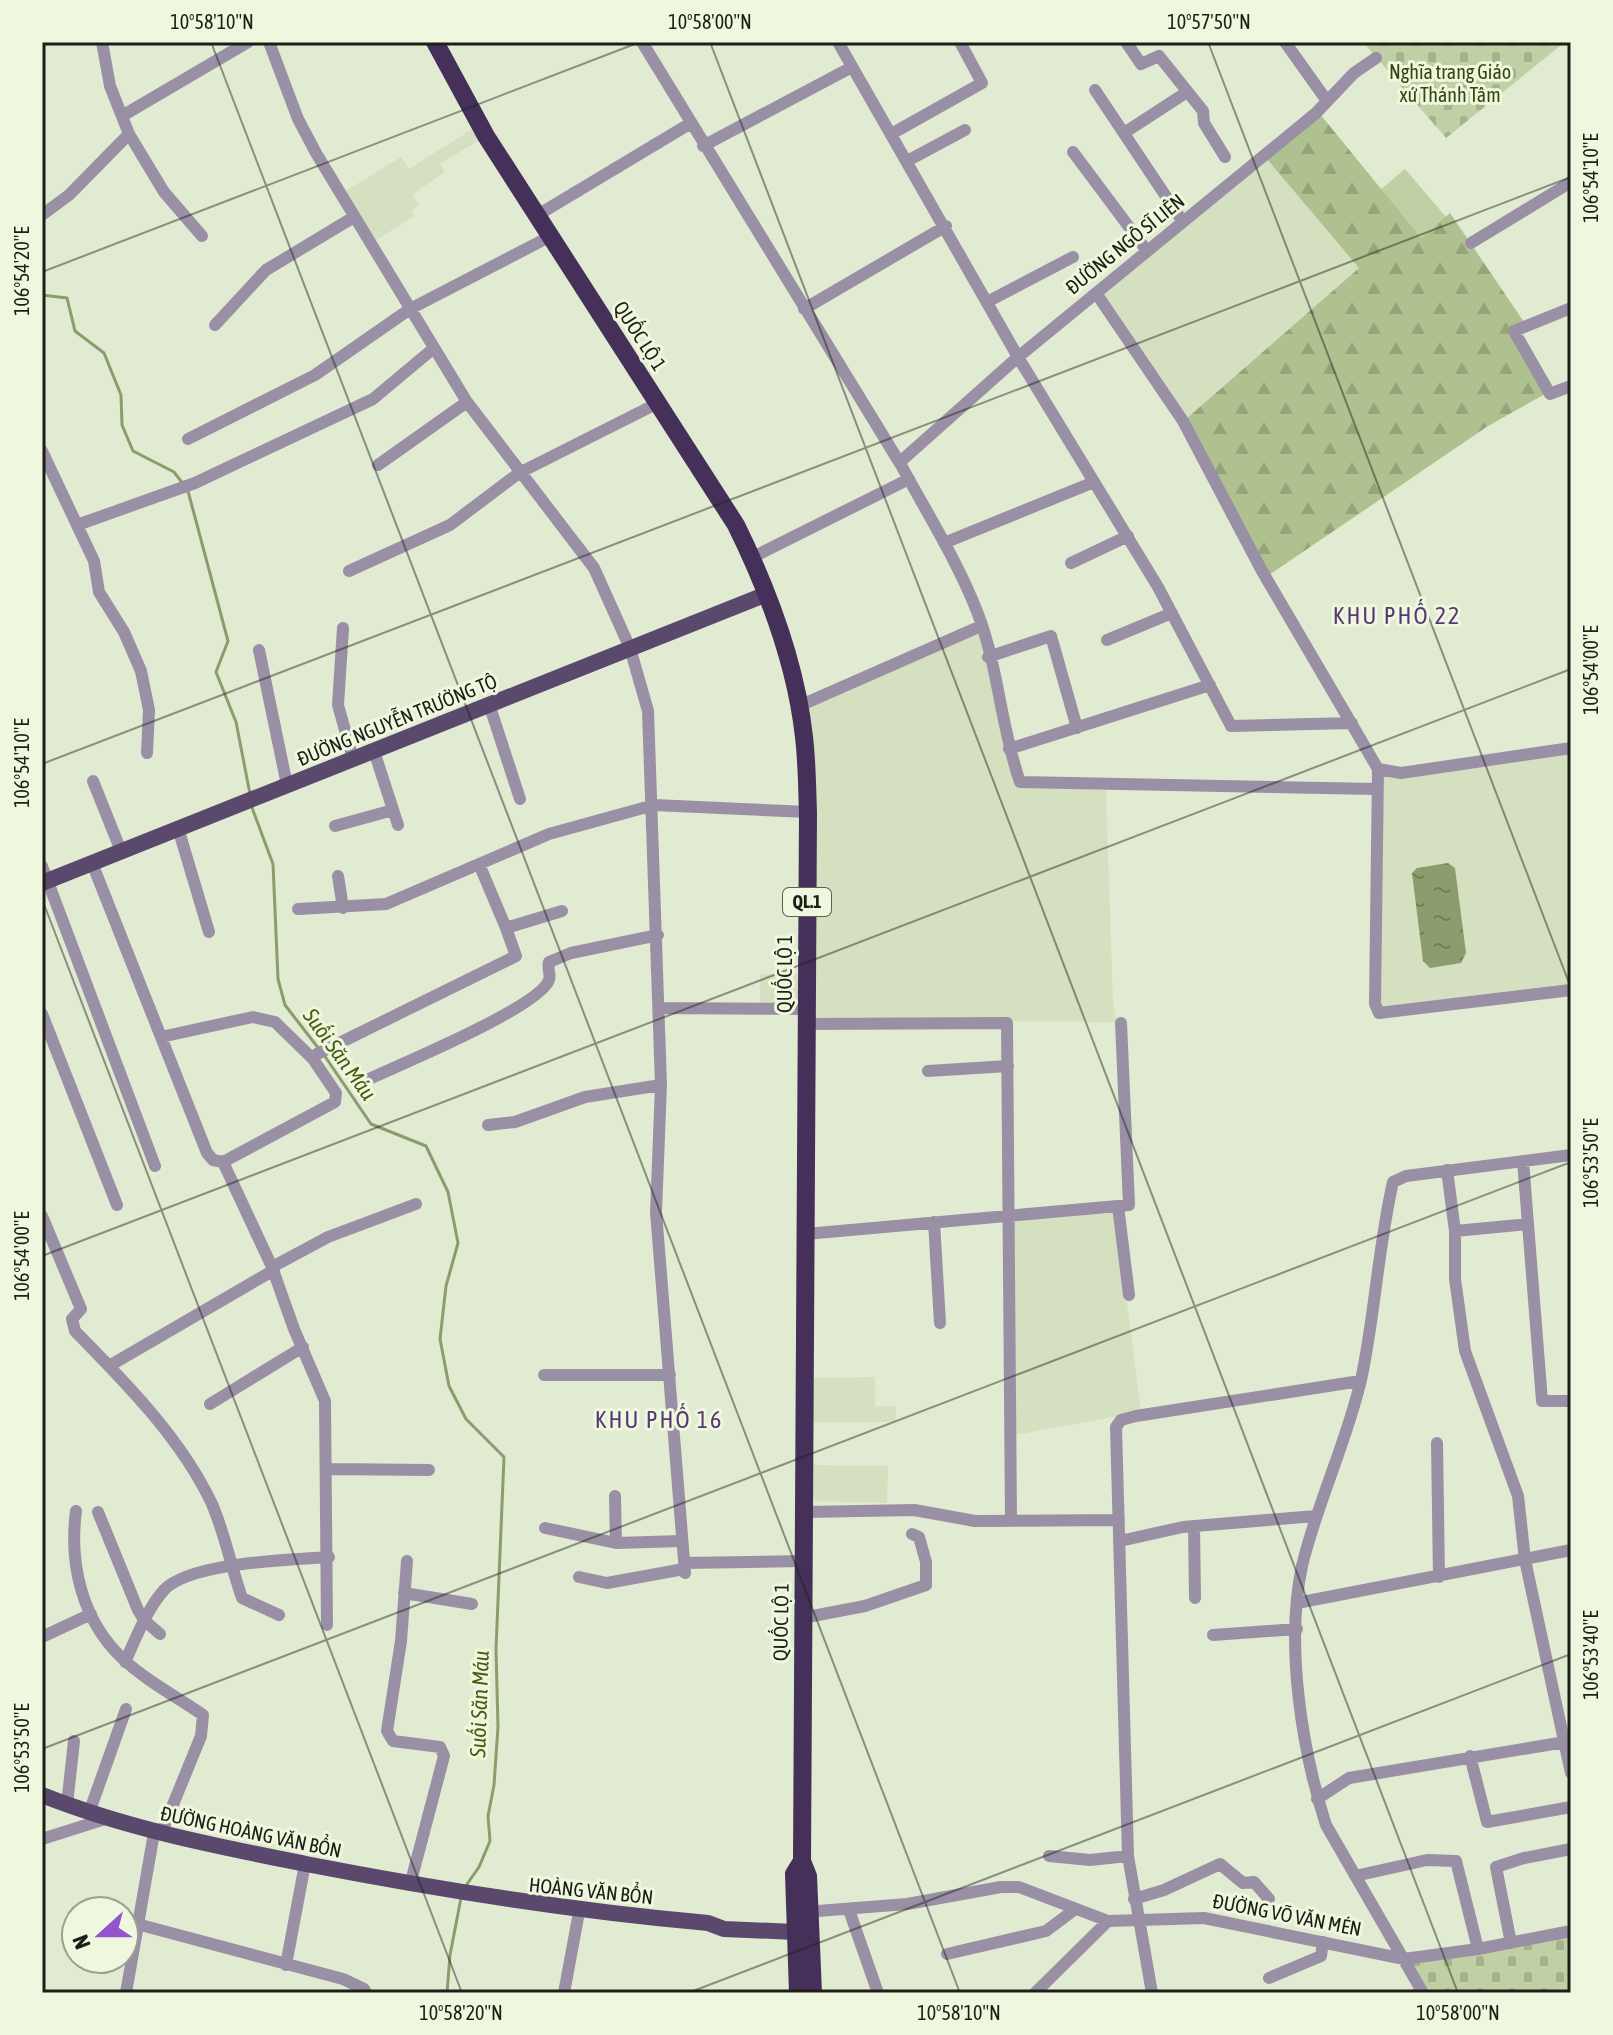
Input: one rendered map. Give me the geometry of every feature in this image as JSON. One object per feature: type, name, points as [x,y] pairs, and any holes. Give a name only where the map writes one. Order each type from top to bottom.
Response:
[{"type":"highway","name":"QUỐC LỘ 1","points":[[435,42],[455,85],[549,237],[736,525],[767,594],[799,706],[804,736],[808,812],[802,1618],[802,1861],[808,1876],[798,1993]]},
{"type":"highway","name":"QUỐC LỘ 1","points":[[802,1922],[813,1993]]},
{"type":"main road","name":"ĐƯỜNG NGUYỄN TRƯỜNG TỘ","points":[[44,877],[92,863],[767,594]]},
{"type":"main road","name":"ĐƯỜNG HOÀNG VĂN BỔN","points":[[42,1795],[158,1834],[462,1894]]},
{"type":"main road","name":"HOÀNG VĂN BỔN","points":[[462,1894],[579,1912],[708,1923],[724,1929],[802,1922]]},
{"type":"street","points":[[102,42],[110,86],[129,134],[164,192],[202,236]]},
{"type":"street","points":[[122,116],[248,42]]},
{"type":"street","points":[[269,42],[298,119],[467,402],[594,568],[630,648],[648,711],[654,805],[661,1085],[656,1212],[684,1568]]},
{"type":"street","points":[[642,42],[703,146],[900,462],[944,543],[981,626],[1009,749],[1020,782],[1377,789]]},
{"type":"street","points":[[838,42],[909,160],[1018,357],[1128,536],[1231,726],[1352,723]]},
{"type":"street","points":[[893,133],[982,83],[960,42]]},
{"type":"street","points":[[1126,42],[1141,64],[1159,56],[1203,111],[1204,123],[1225,157]]},
{"type":"street","points":[[1285,42],[1327,101]]},
{"type":"street","name":"ĐƯỜNG NGÔ SĨ LIÊN","points":[[900,462],[1018,357],[1327,101],[1354,73],[1376,58]]},
{"type":"street","points":[[703,146],[852,67]]},
{"type":"street","points":[[1095,90],[1183,222]]},
{"type":"street","points":[[1124,133],[1187,92]]},
{"type":"street","points":[[536,216],[691,123]]},
{"type":"street","points":[[909,160],[965,130]]},
{"type":"street","points":[[42,215],[69,195],[129,134]]},
{"type":"street","points":[[1073,152],[1147,251]]},
{"type":"street","points":[[1471,243],[1571,182]]},
{"type":"street","points":[[215,325],[266,270],[354,217]]},
{"type":"street","points":[[804,309],[946,226]]},
{"type":"street","points":[[188,439],[315,375],[410,309],[549,237]]},
{"type":"street","points":[[987,302],[1073,257]]},
{"type":"street","points":[[1096,293],[1183,421],[1262,571],[1378,769],[1375,1004],[1379,1013],[1571,990]]},
{"type":"street","points":[[1571,308],[1514,331],[1551,394],[1571,386]]},
{"type":"street","points":[[77,525],[195,483],[373,399],[434,348]]},
{"type":"street","points":[[378,465],[467,402]]},
{"type":"street","points":[[349,571],[450,525],[519,473],[658,403]]},
{"type":"street","points":[[42,451],[94,561],[99,592],[124,632],[141,671],[149,710],[147,753]]},
{"type":"street","points":[[751,558],[909,479]]},
{"type":"street","points":[[944,543],[1094,482]]},
{"type":"street","points":[[1071,563],[1128,536]]},
{"type":"street","points":[[1107,640],[1172,613]]},
{"type":"street","points":[[799,706],[981,626]]},
{"type":"street","points":[[343,628],[338,705],[353,759]]},
{"type":"street","points":[[988,657],[1051,636],[1077,728]]},
{"type":"street","points":[[259,650],[287,785]]},
{"type":"street","points":[[1009,749],[1210,685]]},
{"type":"street","points":[[489,704],[520,799]]},
{"type":"street","points":[[1378,769],[1401,773],[1571,748]]},
{"type":"street","points":[[374,751],[398,825]]},
{"type":"street","points":[[93,781],[121,851]]},
{"type":"street","points":[[298,909],[386,904],[549,834],[654,805],[808,812]]},
{"type":"street","points":[[335,826],[393,810]]},
{"type":"street","points":[[178,828],[209,932]]},
{"type":"street","points":[[92,863],[161,1037],[207,1153],[213,1160],[223,1162],[335,1102],[336,1093],[319,1054],[275,1022],[253,1017],[161,1037]]},
{"type":"street","points":[[319,1054],[516,956],[479,864]]},
{"type":"street","points":[[338,876],[343,908]]},
{"type":"street","points":[[44,877],[155,1166]]},
{"type":"street","points":[[506,928],[562,911]]},
{"type":"street","points":[[360,1083],[500,1018],[544,987],[550,978],[549,962],[571,953],[658,935]]},
{"type":"street","points":[[659,1008],[1007,1023],[1011,1521]]},
{"type":"street","points":[[42,1014],[117,1205]]},
{"type":"street","points":[[806,1234],[1130,1204],[1121,1023]]},
{"type":"street","points":[[928,1071],[1008,1066]]},
{"type":"street","points":[[488,1125],[523,1120],[585,1097],[661,1085]]},
{"type":"street","points":[[1423,1993],[1326,1825],[1317,1799],[1303,1715],[1297,1629],[1302,1568],[1360,1381],[1393,1182],[1406,1176],[1571,1155]]},
{"type":"street","points":[[1523,1161],[1542,1401],[1571,1401]]},
{"type":"street","points":[[223,1162],[273,1268],[325,1401],[329,1557],[327,1625]]},
{"type":"street","points":[[1447,1170],[1455,1231],[1455,1279],[1465,1351],[1514,1482],[1525,1560],[1568,1741],[1571,1773]]},
{"type":"street","points":[[109,1366],[328,1237],[416,1204]]},
{"type":"street","points":[[1118,1206],[1129,1295]]},
{"type":"street","points":[[42,1216],[81,1309],[71,1324],[138,1398],[194,1473],[212,1503],[242,1598],[279,1615]]},
{"type":"street","points":[[934,1222],[940,1323]]},
{"type":"street","points":[[1455,1231],[1528,1224]]},
{"type":"street","points":[[210,1404],[303,1347]]},
{"type":"street","points":[[544,1375],[670,1375]]},
{"type":"street","points":[[1152,1993],[1128,1856],[1116,1427],[1121,1420],[1360,1381]]},
{"type":"street","points":[[1437,1443],[1439,1577]]},
{"type":"street","points":[[327,1469],[429,1470]]},
{"type":"street","points":[[615,1496],[616,1543]]},
{"type":"street","points":[[805,1512],[914,1510],[975,1521],[1119,1520]]},
{"type":"street","points":[[76,1511],[75,1564],[78,1586],[99,1630],[125,1662],[203,1715],[201,1736],[158,1834],[140,1911]]},
{"type":"street","points":[[98,1512],[145,1621],[160,1634]]},
{"type":"street","points":[[1120,1541],[1194,1526],[1316,1516]]},
{"type":"street","points":[[1194,1526],[1195,1598]]},
{"type":"street","points":[[545,1528],[616,1543],[681,1541]]},
{"type":"street","points":[[802,1618],[865,1606],[926,1585],[923,1548],[919,1537],[912,1534]]},
{"type":"street","points":[[1297,1603],[1571,1550]]},
{"type":"street","points":[[125,1662],[145,1621],[172,1583],[233,1565],[329,1557]]},
{"type":"street","points":[[407,1561],[401,1641],[387,1731],[393,1741],[440,1747],[444,1756],[410,1885]]},
{"type":"street","points":[[579,1577],[607,1583],[684,1568],[803,1561]]},
{"type":"street","points":[[404,1593],[472,1604]]},
{"type":"street","points":[[42,1637],[91,1614]]},
{"type":"street","points":[[1213,1635],[1297,1629]]},
{"type":"street","points":[[42,1839],[97,1816],[126,1709]]},
{"type":"street","points":[[67,1805],[74,1741]]},
{"type":"street","points":[[1317,1799],[1349,1778],[1568,1741]]},
{"type":"street","points":[[1470,1756],[1487,1822],[1571,1807]]},
{"type":"street","points":[[1511,1943],[1496,1867],[1571,1849]]},
{"type":"street","points":[[1049,1856],[1090,1860],[1128,1856]]},
{"type":"street","points":[[1355,1876],[1427,1860],[1456,1861],[1478,1949]]},
{"type":"street","points":[[286,1965],[305,1864]]},
{"type":"street","points":[[1134,1899],[1164,1890],[1220,1864],[1243,1883],[1254,1882],[1269,1899]]},
{"type":"street","name":"ĐƯỜNG VÕ VĂN MÉN","points":[[802,1922],[849,1910],[907,1904],[1001,1887],[1019,1887],[1108,1921],[1204,1918],[1404,1959],[1571,1931]]},
{"type":"street","points":[[849,1910],[878,1993]]},
{"type":"street","points":[[947,1954],[1046,1931],[1074,1910]]},
{"type":"street","points":[[564,1993],[579,1912]]},
{"type":"street","points":[[1035,1993],[1108,1921]]},
{"type":"street","points":[[140,1925],[343,1979],[366,1993]]},
{"type":"street","points":[[1269,1978],[1321,1956],[1323,1942]]},
{"type":"shaded area","points":[[474,128],[481,139],[440,164],[445,172],[413,194],[419,206],[411,210],[414,216],[373,242],[344,192],[401,157],[409,169]]},
{"type":"shaded area","points":[[1266,158],[1359,268],[1186,419],[1101,294]]},
{"type":"shaded area","points":[[979,631],[1005,749],[1017,784],[1106,790],[1113,1004],[1117,1022],[813,1020],[805,708]]},
{"type":"shaded area","points":[[1571,751],[1571,986],[1382,1010],[1378,1003],[1381,775]]},
{"type":"shaded area","points":[[760,974],[801,974],[801,1005],[760,1004]]},
{"type":"shaded area","points":[[1115,1210],[1141,1412],[1014,1435],[1013,1219]]},
{"type":"shaded area","points":[[875,1377],[875,1406],[896,1406],[896,1422],[811,1422],[811,1378]]},
{"type":"shaded area","points":[[811,1465],[888,1466],[887,1503],[811,1501]]},
{"type":"green space","name":"Nghĩa trang Giáo xứ Thánh Tâm","points":[[1363,42],[1565,42],[1446,138]]},
{"type":"green space","points":[[1320,114],[1421,238],[1450,213],[1524,322],[1516,325],[1545,394],[1488,426],[1269,575],[1186,419],[1359,268],[1266,158]]},
{"type":"green space","points":[[1405,169],[1446,217],[1421,238],[1380,190]]},
{"type":"green space","points":[[1571,1935],[1571,1993],[1397,1993],[1425,1986],[1410,1962]]},
{"type":"water","points":[[1448,863],[1455,868],[1466,953],[1461,963],[1430,968],[1423,961],[1412,873],[1417,868]]},
{"type":"waterway","name":"Suối Săn Máu","points":[[42,295],[67,298],[75,331],[104,353],[121,395],[122,425],[133,451],[174,472],[184,485]]},
{"type":"waterway","name":"Suối Săn Máu","points":[[188,491],[228,641],[216,672],[236,722],[250,794]]},
{"type":"waterway","name":"Suối Săn Máu","points":[[251,805],[273,864],[278,979],[285,1005],[319,1049]]},
{"type":"waterway","name":"Suối Săn Máu","points":[[324,1055],[371,1124],[426,1146],[448,1192],[458,1243],[446,1286],[440,1339],[449,1386],[466,1419],[504,1457],[496,1649],[498,1727],[494,1785],[488,1816],[490,1841],[479,1867],[465,1887]]},
{"type":"waterway","name":"Suối Săn Máu","points":[[447,1993],[450,1955],[461,1898]]},
{"type":"district","name":"KHU PHỐ 22","points":[[1397,616]]},
{"type":"district","name":"KHU PHỐ 16","points":[[659,1420]]}]
